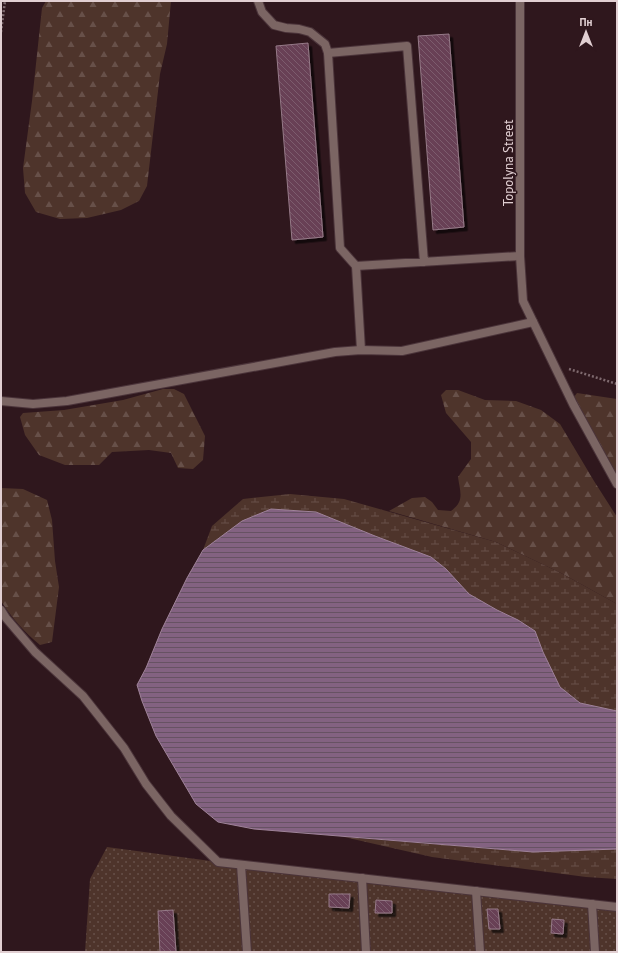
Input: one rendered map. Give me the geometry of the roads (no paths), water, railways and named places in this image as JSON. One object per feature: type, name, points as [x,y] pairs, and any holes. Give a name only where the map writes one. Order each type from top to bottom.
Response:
[{"type":"street","points":[[258,1],[262,12],[274,24],[286,28],[310,32],[325,44],[328,53],[340,248],[356,266],[362,350]]},
{"type":"street","name":"Topolyna Street","points":[[520,1],[520,256],[523,301],[573,404],[617,484]]},
{"type":"street","points":[[328,53],[407,46],[424,262]]},
{"type":"street","points":[[356,266],[520,256]]},
{"type":"street","points":[[1,401],[33,404],[67,401],[335,352],[362,350],[402,351],[533,322]]},
{"type":"street","points":[[1,610],[35,652],[83,696],[124,748],[146,784],[171,816],[218,862],[617,907]]},
{"type":"street","points":[[241,865],[247,952]]},
{"type":"street","points":[[362,878],[366,952]]},
{"type":"street","points":[[476,891],[480,952]]},
{"type":"street","points":[[592,904],[595,952]]}]
